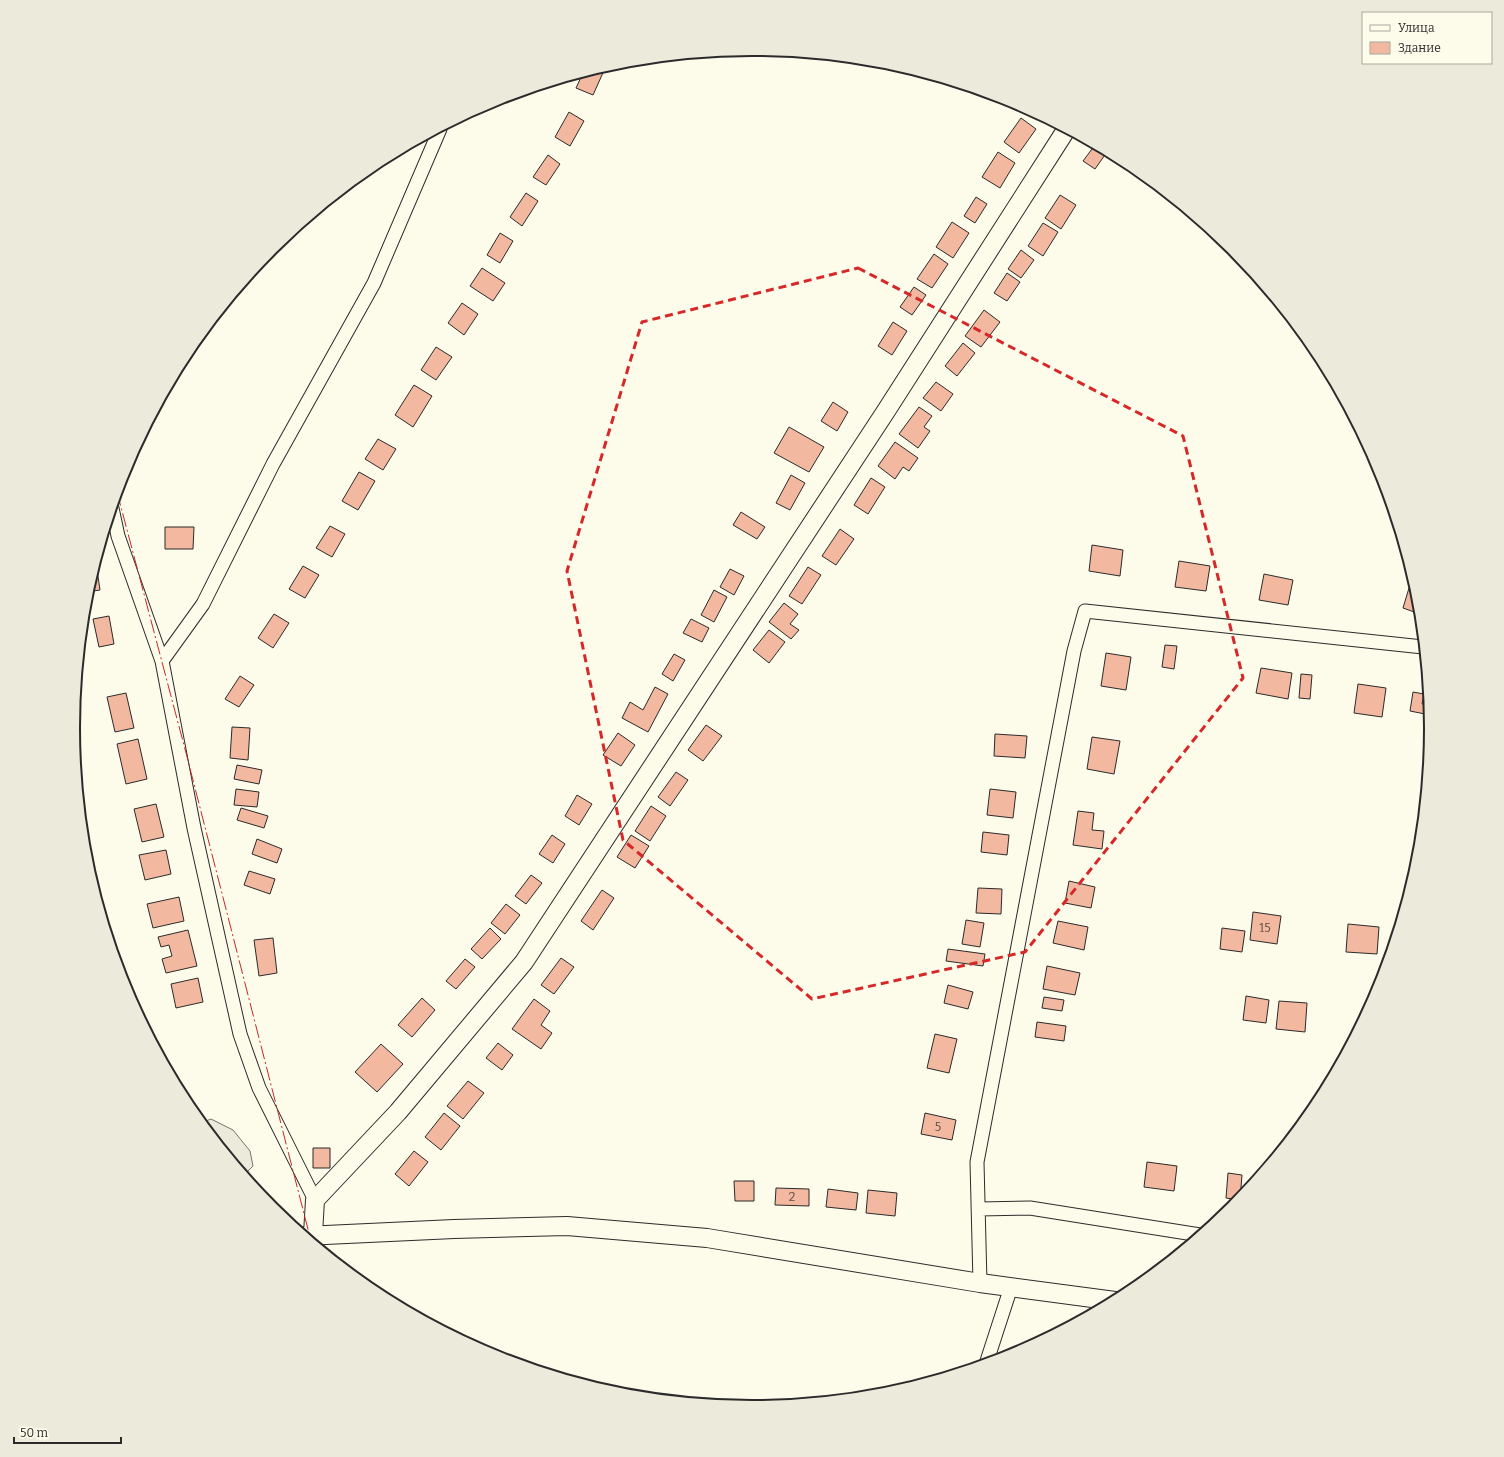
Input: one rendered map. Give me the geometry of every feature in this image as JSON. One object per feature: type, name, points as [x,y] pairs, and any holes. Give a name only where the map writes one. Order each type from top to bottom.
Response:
[{"type":"street","points":[[309,1234],[315,1200],[398,1112],[524,962],[886,411],[1064,133]]},
{"type":"street","points":[[162,662],[203,604],[273,464],[374,283],[437,135]]},
{"type":"street","points":[[114,516],[118,536],[162,662],[194,828],[240,1034],[259,1088],[315,1200]]},
{"type":"street","points":[[980,1284],[977,1162],[1074,651],[1085,611],[1420,647]]},
{"type":"street","points":[[979,1208],[1030,1208],[1195,1234]]},
{"type":"street","points":[[310,1235],[567,1226],[707,1238],[980,1284],[1106,1300]]},
{"type":"street","points":[[988,1358],[1011,1288]]},
{"type":"highlighted area","points":[[858,268],[1183,436],[1243,678],[1025,952],[812,999],[623,840],[567,571],[642,322]]},
{"type":"shaded area","points":[[211,1119],[233,1130],[250,1151],[253,1166],[246,1173],[218,1138],[206,1121]]},
{"type":"building","points":[[603,73],[593,95],[576,88],[580,78]]},
{"type":"building","points":[[569,112],[584,121],[570,146],[555,137]]},
{"type":"building","points":[[1021,118],[1036,129],[1019,153],[1004,142]]},
{"type":"building","points":[[1092,149],[1104,156],[1095,169],[1083,161]]},
{"type":"building","points":[[998,152],[1015,163],[1000,188],[982,177]]},
{"type":"building","points":[[548,155],[560,164],[546,185],[533,177]]},
{"type":"building","points":[[526,193],[538,201],[522,226],[510,217]]},
{"type":"building","points":[[1060,195],[1076,205],[1061,229],[1045,218]]},
{"type":"building","points":[[976,197],[987,204],[975,223],[964,216]]},
{"type":"building","points":[[952,222],[969,233],[953,258],[936,247]]},
{"type":"building","points":[[1043,223],[1058,232],[1043,256],[1028,246]]},
{"type":"building","points":[[500,233],[513,241],[500,263],[487,255]]},
{"type":"building","points":[[1021,250],[1034,260],[1021,278],[1008,269]]},
{"type":"building","points":[[934,254],[948,264],[932,288],[917,279]]},
{"type":"building","points":[[482,268],[505,283],[493,301],[470,286]]},
{"type":"building","points":[[1007,273],[1020,282],[1007,301],[994,293]]},
{"type":"building","points":[[914,287],[926,295],[912,315],[900,307]]},
{"type":"building","points":[[462,303],[478,314],[464,335],[448,323]]},
{"type":"building","points":[[984,310],[1000,322],[981,347],[965,336]]},
{"type":"building","points":[[893,322],[907,331],[892,355],[878,346]]},
{"type":"building","points":[[963,343],[975,353],[957,376],[945,366]]},
{"type":"building","points":[[436,347],[452,357],[436,380],[421,370]]},
{"type":"building","points":[[936,382],[953,394],[941,411],[923,398]]},
{"type":"building","points":[[414,385],[432,396],[413,427],[395,415]]},
{"type":"building","points":[[833,402],[848,412],[837,431],[821,421]]},
{"type":"building","points":[[919,407],[932,416],[924,427],[930,431],[918,448],[899,434]]},
{"type":"building","points":[[789,427],[824,447],[809,472],[774,453]]},
{"type":"building","points":[[378,439],[396,449],[383,470],[365,459]]},
{"type":"building","points":[[895,442],[918,458],[909,471],[903,467],[895,479],[878,466]]},
{"type":"building","points":[[359,472],[375,481],[358,510],[342,501]]},
{"type":"building","points":[[791,475],[805,483],[790,510],[776,503]]},
{"type":"building","points":[[871,478],[885,487],[868,514],[854,505]]},
{"type":"building","points":[[741,512],[765,527],[757,539],[733,525]]},
{"type":"building","points":[[330,526],[345,534],[332,557],[316,548]]},
{"type":"building","points":[[165,527],[194,527],[193,549],[165,549]]},
{"type":"building","points":[[840,529],[854,539],[836,565],[822,556]]},
{"type":"building","points":[[1092,545],[1123,550],[1120,576],[1089,571]]},
{"type":"building","points":[[1179,561],[1210,566],[1206,591],[1175,587]]},
{"type":"building","points":[[303,566],[319,575],[305,598],[289,589]]},
{"type":"building","points":[[808,567],[821,575],[802,604],[789,596]]},
{"type":"building","points":[[730,569],[744,576],[734,595],[720,587]]},
{"type":"building","points":[[98,573],[100,590],[93,591]]},
{"type":"building","points":[[1264,574],[1293,580],[1288,605],[1259,600]]},
{"type":"building","points":[[1409,588],[1414,612],[1403,608]]},
{"type":"building","points":[[714,590],[727,597],[714,622],[701,615]]},
{"type":"building","points":[[784,603],[798,614],[790,624],[799,630],[791,639],[769,622]]},
{"type":"building","points":[[274,614],[289,623],[273,648],[258,638]]},
{"type":"building","points":[[109,616],[114,644],[99,647],[93,619]]},
{"type":"building","points":[[691,619],[709,628],[702,642],[683,633]]},
{"type":"building","points":[[769,630],[785,642],[769,663],[753,650]]},
{"type":"building","points":[[1165,645],[1177,646],[1174,669],[1162,667]]},
{"type":"building","points":[[1106,653],[1131,657],[1126,690],[1101,686]]},
{"type":"building","points":[[674,654],[685,660],[673,681],[662,674]]},
{"type":"building","points":[[1261,668],[1292,673],[1288,699],[1256,693]]},
{"type":"building","points":[[1301,674],[1312,675],[1310,699],[1299,698]]},
{"type":"building","points":[[240,676],[254,685],[239,707],[225,699]]},
{"type":"building","points":[[1358,684],[1386,688],[1382,717],[1354,713]]},
{"type":"building","points":[[655,687],[668,694],[648,732],[622,718],[630,702],[643,710]]},
{"type":"building","points":[[1413,692],[1423,694],[1422,704],[1423,704],[1424,714],[1410,711]]},
{"type":"building","points":[[126,693],[134,728],[115,732],[107,697]]},
{"type":"building","points":[[706,725],[722,736],[703,761],[688,750]]},
{"type":"building","points":[[232,727],[250,728],[248,760],[230,758]]},
{"type":"building","points":[[618,733],[635,745],[621,766],[603,755]]},
{"type":"building","points":[[995,734],[1027,736],[1025,758],[994,756]]},
{"type":"building","points":[[1092,737],[1120,741],[1114,774],[1087,769]]},
{"type":"building","points":[[138,739],[147,779],[126,784],[117,744]]},
{"type":"building","points":[[237,765],[262,770],[259,784],[234,779]]},
{"type":"building","points":[[676,772],[688,780],[670,806],[658,797]]},
{"type":"building","points":[[236,789],[259,792],[257,807],[234,805]]},
{"type":"building","points":[[990,789],[1016,792],[1013,818],[987,815]]},
{"type":"building","points":[[577,795],[592,804],[579,825],[565,816]]},
{"type":"building","points":[[156,804],[164,837],[142,842],[134,809]]},
{"type":"building","points":[[651,806],[666,816],[650,841],[635,831]]},
{"type":"building","points":[[241,808],[268,816],[264,828],[237,820]]},
{"type":"building","points":[[1078,811],[1094,813],[1092,830],[1104,831],[1102,849],[1073,845]]},
{"type":"building","points":[[983,832],[1009,835],[1007,855],[981,852]]},
{"type":"building","points":[[552,835],[565,844],[553,863],[539,854]]},
{"type":"building","points":[[631,835],[649,846],[635,868],[617,857]]},
{"type":"building","points":[[257,839],[282,849],[277,863],[252,854]]},
{"type":"building","points":[[166,850],[171,874],[145,880],[139,855]]},
{"type":"building","points":[[249,871],[275,879],[270,894],[244,885]]},
{"type":"building","points":[[531,875],[542,883],[526,904],[515,896]]},
{"type":"building","points":[[1069,881],[1095,887],[1091,908],[1065,903]]},
{"type":"building","points":[[978,888],[1002,889],[1001,914],[976,913]]},
{"type":"building","points":[[602,890],[614,898],[593,930],[581,921]]},
{"type":"building","points":[[179,897],[184,921],[153,928],[147,904]]},
{"type":"building","points":[[506,904],[520,915],[505,934],[491,923]]},
{"type":"building","points":[[1253,912],[1281,916],[1277,944],[1250,940]]},
{"type":"building","points":[[966,920],[984,923],[980,947],[962,944]]},
{"type":"building","points":[[1058,921],[1088,927],[1084,950],[1053,943]]},
{"type":"building","points":[[1348,924],[1379,927],[1377,954],[1346,952]]},
{"type":"building","points":[[490,928],[501,939],[482,959],[471,949]]},
{"type":"building","points":[[1222,928],[1245,931],[1242,952],[1220,949]]},
{"type":"building","points":[[188,930],[197,966],[166,973],[162,959],[172,956],[169,945],[161,947],[158,937]]},
{"type":"building","points":[[273,938],[277,973],[259,976],[254,940]]},
{"type":"building","points":[[948,949],[985,954],[983,966],[946,961]]},
{"type":"building","points":[[561,958],[574,967],[554,994],[541,985]]},
{"type":"building","points":[[465,959],[475,967],[456,989],[446,981]]},
{"type":"building","points":[[1047,966],[1080,973],[1075,995],[1043,989]]},
{"type":"building","points":[[198,978],[203,1002],[176,1008],[171,984]]},
{"type":"building","points":[[948,985],[973,992],[968,1009],[944,1003]]},
{"type":"building","points":[[1246,996],[1269,1000],[1266,1023],[1243,1020]]},
{"type":"building","points":[[1044,997],[1064,1000],[1062,1011],[1042,1008]]},
{"type":"building","points":[[422,998],[435,1010],[412,1037],[398,1025]]},
{"type":"building","points":[[534,999],[550,1011],[541,1025],[552,1033],[541,1049],[512,1029]]},
{"type":"building","points":[[1279,1001],[1307,1003],[1305,1032],[1276,1029]]},
{"type":"building","points":[[1037,1022],[1066,1026],[1064,1041],[1035,1037]]},
{"type":"building","points":[[935,1034],[957,1039],[949,1073],[927,1068]]},
{"type":"building","points":[[498,1043],[513,1055],[502,1070],[486,1058]]},
{"type":"building","points":[[381,1044],[403,1064],[377,1092],[355,1072]]},
{"type":"building","points":[[468,1081],[484,1093],[463,1119],[447,1106]]},
{"type":"building","points":[[444,1113],[460,1126],[441,1150],[425,1137]]},
{"type":"building","points":[[925,1113],[956,1120],[952,1140],[921,1134]]},
{"type":"building","points":[[313,1148],[330,1148],[330,1168],[313,1168]]},
{"type":"building","points":[[414,1151],[428,1162],[409,1186],[395,1174]]},
{"type":"building","points":[[1147,1162],[1177,1166],[1174,1191],[1144,1187]]},
{"type":"building","points":[[1228,1173],[1242,1175],[1241,1190],[1233,1199],[1226,1198]]},
{"type":"building","points":[[734,1181],[754,1181],[754,1201],[735,1201]]},
{"type":"building","points":[[776,1188],[809,1189],[809,1206],[775,1205]]},
{"type":"building","points":[[828,1189],[858,1193],[856,1210],[826,1207]]},
{"type":"building","points":[[868,1190],[897,1193],[895,1216],[866,1213]]},
{"type":"power","points":[[119,501],[185,749],[309,1234]]}]
